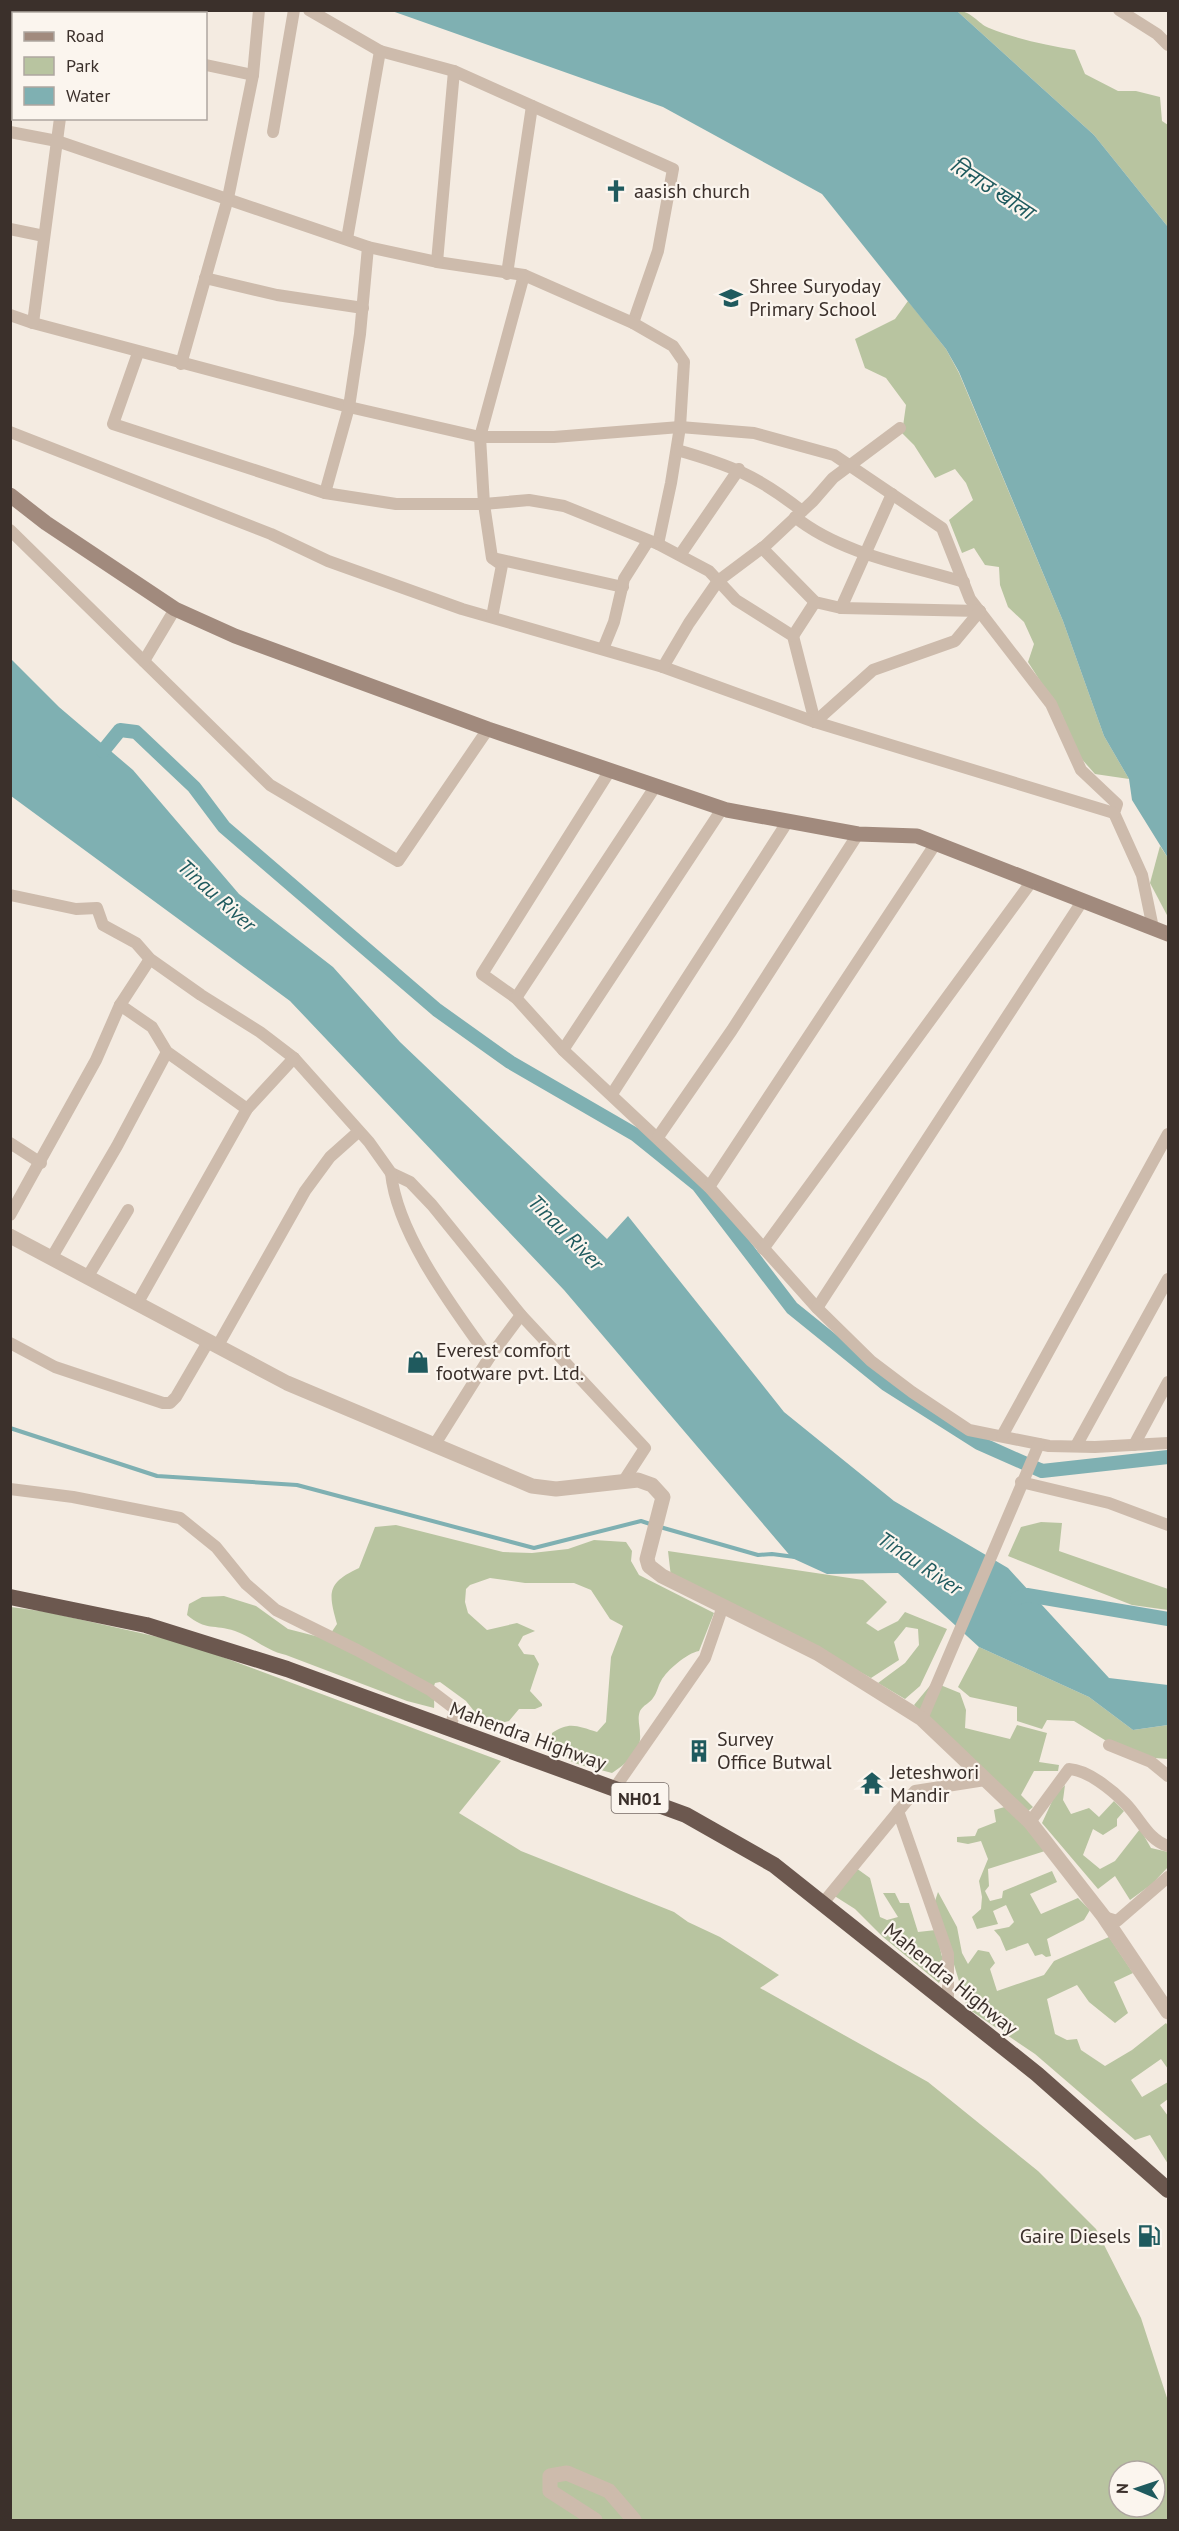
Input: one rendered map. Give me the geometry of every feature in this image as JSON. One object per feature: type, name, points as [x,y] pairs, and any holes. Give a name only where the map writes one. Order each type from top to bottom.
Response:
[{"type":"highway","name":"Mahendra Highway","points":[[10,1597],[146,1624],[287,1669],[686,1815],[774,1865],[823,1903],[1037,2074],[1168,2190]]},
{"type":"main road","points":[[10,495],[46,523],[175,609],[236,636],[488,729],[722,808],[858,834],[917,836],[1168,934]]},
{"type":"street","points":[[181,364],[228,198],[253,75],[259,10]]},
{"type":"street","points":[[273,132],[294,10]]},
{"type":"street","points":[[309,10],[380,51],[454,71],[673,169],[658,251],[633,323]]},
{"type":"street","points":[[1119,10],[1157,34],[1168,45]]},
{"type":"street","points":[[346,239],[380,51]]},
{"type":"street","points":[[207,65],[253,75]]},
{"type":"street","points":[[438,262],[454,71]]},
{"type":"street","points":[[507,274],[532,105]]},
{"type":"street","points":[[33,323],[60,120]]},
{"type":"street","points":[[10,132],[57,141],[368,247],[438,262],[524,275],[633,323],[673,346],[684,362],[680,427],[676,450],[653,543],[630,568],[622,587],[614,622],[603,649]]},
{"type":"street","points":[[10,229],[44,236]]},
{"type":"street","points":[[325,493],[350,407],[363,308],[368,247]]},
{"type":"street","points":[[492,617],[501,565],[492,558],[484,504],[480,437],[524,275]]},
{"type":"street","points":[[206,278],[277,295],[363,308]]},
{"type":"street","points":[[10,315],[138,353],[350,407],[480,437],[554,437],[680,427],[754,433],[834,454],[942,528],[970,599],[1051,704],[1081,770],[1117,804],[1114,813],[1143,875],[1153,928]]},
{"type":"street","points":[[138,353],[113,424],[325,493],[396,504],[484,504],[529,500],[564,506],[680,555],[709,571],[736,600],[794,636],[815,723]]},
{"type":"street","points":[[663,667],[689,623],[718,581],[762,548],[833,478],[900,428]]},
{"type":"street","points":[[10,432],[271,534],[328,561],[462,609],[663,667],[815,723],[1114,813]]},
{"type":"street","points":[[676,450],[739,469],[772,487],[814,532],[865,553],[964,582]]},
{"type":"street","points":[[680,555],[739,469]]},
{"type":"street","points":[[841,608],[892,494]]},
{"type":"street","points":[[10,530],[270,785],[398,861],[488,729]]},
{"type":"street","points":[[762,548],[815,602],[841,608],[980,612]]},
{"type":"street","points":[[492,558],[622,587]]},
{"type":"street","points":[[794,636],[815,602]]},
{"type":"street","points":[[144,662],[175,609]]},
{"type":"street","points":[[815,723],[873,670],[955,641],[980,612]]},
{"type":"street","points":[[609,771],[482,974],[516,998],[563,1050],[709,1187],[817,1308],[871,1361],[912,1392],[969,1430],[1039,1444],[1076,1446],[1168,1443]]},
{"type":"street","points":[[516,998],[655,787]]},
{"type":"street","points":[[563,1050],[722,808]]},
{"type":"street","points":[[612,1094],[788,821]]},
{"type":"street","points":[[658,1137],[732,1030],[858,834]]},
{"type":"street","points":[[709,1187],[936,843]]},
{"type":"street","points":[[763,1249],[1032,881]]},
{"type":"street","points":[[10,895],[76,909],[97,908],[103,925],[136,943],[150,959],[260,1032],[294,1058],[391,1173],[410,1182],[432,1205],[521,1315],[645,1448],[622,1482]]},
{"type":"street","points":[[817,1308],[1083,900]]},
{"type":"street","points":[[10,1215],[96,1060],[120,1005],[150,959]]},
{"type":"street","points":[[120,1005],[152,1027],[167,1052],[247,1109]]},
{"type":"street","points":[[52,1257],[117,1146],[167,1052]]},
{"type":"street","points":[[137,1304],[247,1109],[294,1058]]},
{"type":"street","points":[[10,1343],[55,1366],[164,1403],[170,1403],[212,1344],[305,1191],[330,1157],[358,1132]]},
{"type":"street","points":[[1002,1436],[1168,1134]]},
{"type":"street","points":[[10,1143],[40,1162]]},
{"type":"street","points":[[391,1173],[393,1191],[414,1243],[449,1301],[489,1358]]},
{"type":"street","points":[[88,1276],[128,1210]]},
{"type":"street","points":[[10,1236],[287,1383],[532,1486],[556,1489],[645,1481],[663,1497],[647,1559],[649,1566],[662,1576],[817,1653],[922,1719],[1029,1822],[1104,1917],[1167,2007]]},
{"type":"street","points":[[1076,1446],[1168,1279]]},
{"type":"street","points":[[435,1444],[489,1358],[521,1315]]},
{"type":"street","points":[[1134,1445],[1168,1382]]},
{"type":"street","points":[[922,1719],[1039,1444]]},
{"type":"street","points":[[1021,1482],[1109,1503],[1168,1525]]},
{"type":"street","points":[[10,1489],[73,1497],[180,1518],[216,1547],[246,1584],[276,1610],[357,1650],[430,1690],[455,1709],[450,1730]]},
{"type":"street","points":[[614,1789],[705,1658],[723,1606]]},
{"type":"street","points":[[1109,1745],[1151,1762],[1168,1776]]},
{"type":"street","points":[[1029,1822],[1069,1769],[1081,1769],[1125,1803],[1158,1843],[1168,1846]]},
{"type":"street","points":[[823,1903],[915,1791],[985,1780]]},
{"type":"street","points":[[898,1811],[948,1954],[948,2003]]},
{"type":"street","points":[[1104,1917],[1117,1921],[1168,1876]]},
{"type":"street","points":[[595,2520],[550,2491],[550,2476],[567,2473],[609,2491],[634,2520]]},
{"type":"green space","points":[[957,11],[970,15],[985,26],[999,32],[1075,50],[1085,74],[1118,91],[1136,91],[1160,97],[1162,121],[1168,125],[1168,227],[1094,135]]},
{"type":"green space","points":[[908,301],[946,349],[959,373],[1063,621],[1104,736],[1129,779],[1095,774],[1079,756],[1062,715],[1028,662],[1034,644],[1024,622],[1008,607],[1000,585],[999,567],[985,565],[974,548],[962,553],[949,520],[973,500],[966,483],[955,469],[935,478],[914,445],[902,433],[906,405],[886,378],[865,368],[855,339],[895,319]]},
{"type":"green space","points":[[1160,846],[1168,858],[1168,917],[1150,883]]},
{"type":"green space","points":[[1041,1522],[1062,1523],[1059,1551],[1168,1589],[1168,1610],[1132,1605],[1008,1556],[1021,1527]]},
{"type":"green space","points":[[396,1525],[503,1552],[532,1553],[568,1549],[594,1540],[626,1542],[632,1551],[631,1561],[639,1575],[714,1613],[699,1651],[683,1658],[668,1672],[661,1681],[656,1694],[640,1711],[640,1740],[635,1752],[627,1761],[612,1773],[573,1762],[564,1757],[553,1743],[552,1733],[558,1729],[569,1726],[597,1732],[606,1722],[611,1657],[623,1626],[610,1619],[591,1590],[574,1583],[525,1583],[490,1578],[470,1585],[466,1589],[465,1602],[468,1613],[487,1630],[517,1623],[535,1631],[523,1636],[518,1645],[524,1654],[534,1655],[539,1664],[530,1691],[542,1706],[535,1709],[519,1709],[509,1721],[493,1725],[482,1721],[466,1701],[440,1682],[435,1683],[434,1686],[434,1708],[407,1701],[272,1650],[235,1631],[205,1625],[187,1615],[189,1604],[202,1597],[224,1596],[256,1606],[288,1629],[327,1639],[337,1624],[332,1604],[336,1584],[348,1573],[359,1568],[375,1527]]},
{"type":"green space","points":[[668,1551],[863,1580],[887,1602],[866,1623],[878,1631],[898,1621],[905,1612],[947,1629],[920,1686],[905,1699],[878,1683],[905,1663],[919,1645],[918,1629],[906,1627],[894,1642],[899,1660],[871,1678],[792,1635],[671,1577]]},
{"type":"green space","points":[[11,1607],[47,1612],[185,1643],[501,1761],[459,1813],[521,1851],[674,1912],[688,1922],[720,1937],[779,1975],[760,1988],[928,2082],[1038,2171],[1096,2229],[1141,2318],[1168,2401],[1168,2520],[11,2520]]},
{"type":"green space","points":[[979,1647],[1089,1697],[1133,1730],[1168,1725],[1168,1759],[1155,1758],[1108,1742],[1074,1721],[1047,1720],[1042,1729],[1017,1721],[1017,1707],[970,1697],[958,1687]]},
{"type":"green space","points":[[933,1682],[960,1693],[966,1710],[965,1728],[1010,1739],[1017,1725],[1047,1733],[1039,1762],[1059,1765],[1058,1771],[1034,1771],[1021,1795],[1033,1807],[1027,1812],[914,1705]]},
{"type":"green space","points":[[1065,1785],[1063,1800],[1071,1814],[1089,1808],[1099,1817],[1114,1801],[1124,1811],[1117,1819],[1117,1826],[1103,1835],[1093,1829],[1083,1855],[1100,1869],[1115,1861],[1140,1829],[1151,1848],[1168,1852],[1168,1867],[1152,1884],[1130,1900],[1115,1876],[1098,1889],[1042,1823],[1055,1795]]},
{"type":"green space","points":[[1008,1806],[1045,1851],[988,1869],[989,1886],[985,1891],[990,1901],[1002,1898],[1003,1891],[1052,1871],[1057,1882],[1030,1894],[1041,1914],[1078,1898],[1090,1910],[1084,1920],[1047,1939],[1051,1956],[1046,1957],[1042,1954],[1035,1956],[1028,1943],[1006,1951],[994,1930],[1009,1927],[1014,1922],[1006,1905],[993,1911],[998,1924],[977,1929],[972,1917],[981,1909],[982,1897],[979,1881],[988,1859],[981,1841],[968,1844],[957,1842],[957,1837],[975,1836],[978,1829],[996,1822],[994,1810]]},
{"type":"green space","points":[[856,1868],[870,1878],[880,1917],[887,1920],[898,1917],[883,1893],[895,1893],[900,1903],[909,1903],[918,1932],[936,1930],[945,1970],[939,1983],[883,1937],[855,1909],[833,1895]]},
{"type":"green space","points":[[938,1892],[957,1927],[962,1953],[968,1964],[978,1950],[989,1952],[995,1963],[990,1969],[997,1991],[1044,1975],[1054,1961],[1109,1937],[1133,1973],[1114,1982],[1128,2013],[1115,2023],[1089,2002],[1077,1985],[1047,1999],[1055,2034],[1067,2040],[1077,2039],[1081,2050],[1105,2066],[1132,2050],[1166,2023],[1168,2026],[1168,2069],[1161,2059],[1131,2080],[1142,2097],[1168,2082],[1168,2099],[1160,2105],[1168,2116],[1168,2164],[1150,2135],[1135,2140],[1035,2054],[967,2008],[935,1901]]},
{"type":"water","name":"तिनाउ खोला","points":[[392,11],[957,11],[1094,135],[1168,227],[1168,858],[1132,800],[1129,779],[1104,736],[1063,621],[959,372],[946,349],[822,194],[663,107]]},
{"type":"water","name":"Tinau River","points":[[10,658],[59,707],[133,770],[239,894],[333,967],[400,1042],[607,1239],[628,1216],[784,1412],[894,1501],[1008,1568],[1109,1678],[1168,1685],[1168,1725],[1133,1730],[1089,1697],[979,1647],[898,1573],[827,1574],[792,1558],[564,1290],[290,1001],[11,796]]},
{"type":"waterway","points":[[103,751],[120,730],[136,732],[194,787],[224,827],[437,1010],[510,1062],[636,1135],[698,1185],[792,1308],[886,1384],[979,1443],[1042,1471],[1168,1457]]},
{"type":"waterway","points":[[10,1428],[157,1476],[297,1485],[534,1548],[641,1521],[653,1525]]},
{"type":"waterway","points":[[660,1527],[758,1555],[795,1557]]},
{"type":"waterway","points":[[1017,1598],[1027,1595],[1168,1619]]},
{"type":"place","name":"aasish church","points":[[616,191]]},
{"type":"place","name":"Shree Suryoday Primary School","points":[[731,298]]},
{"type":"place","name":"Everest comfort footware pvt. Ltd.","points":[[418,1362]]},
{"type":"place","name":"Survey Office Butwal","points":[[699,1751]]},
{"type":"place","name":"Jeteshwori Mandir","points":[[872,1783]]},
{"type":"place","name":"Gaire Diesels","points":[[1149,2236]]}]
